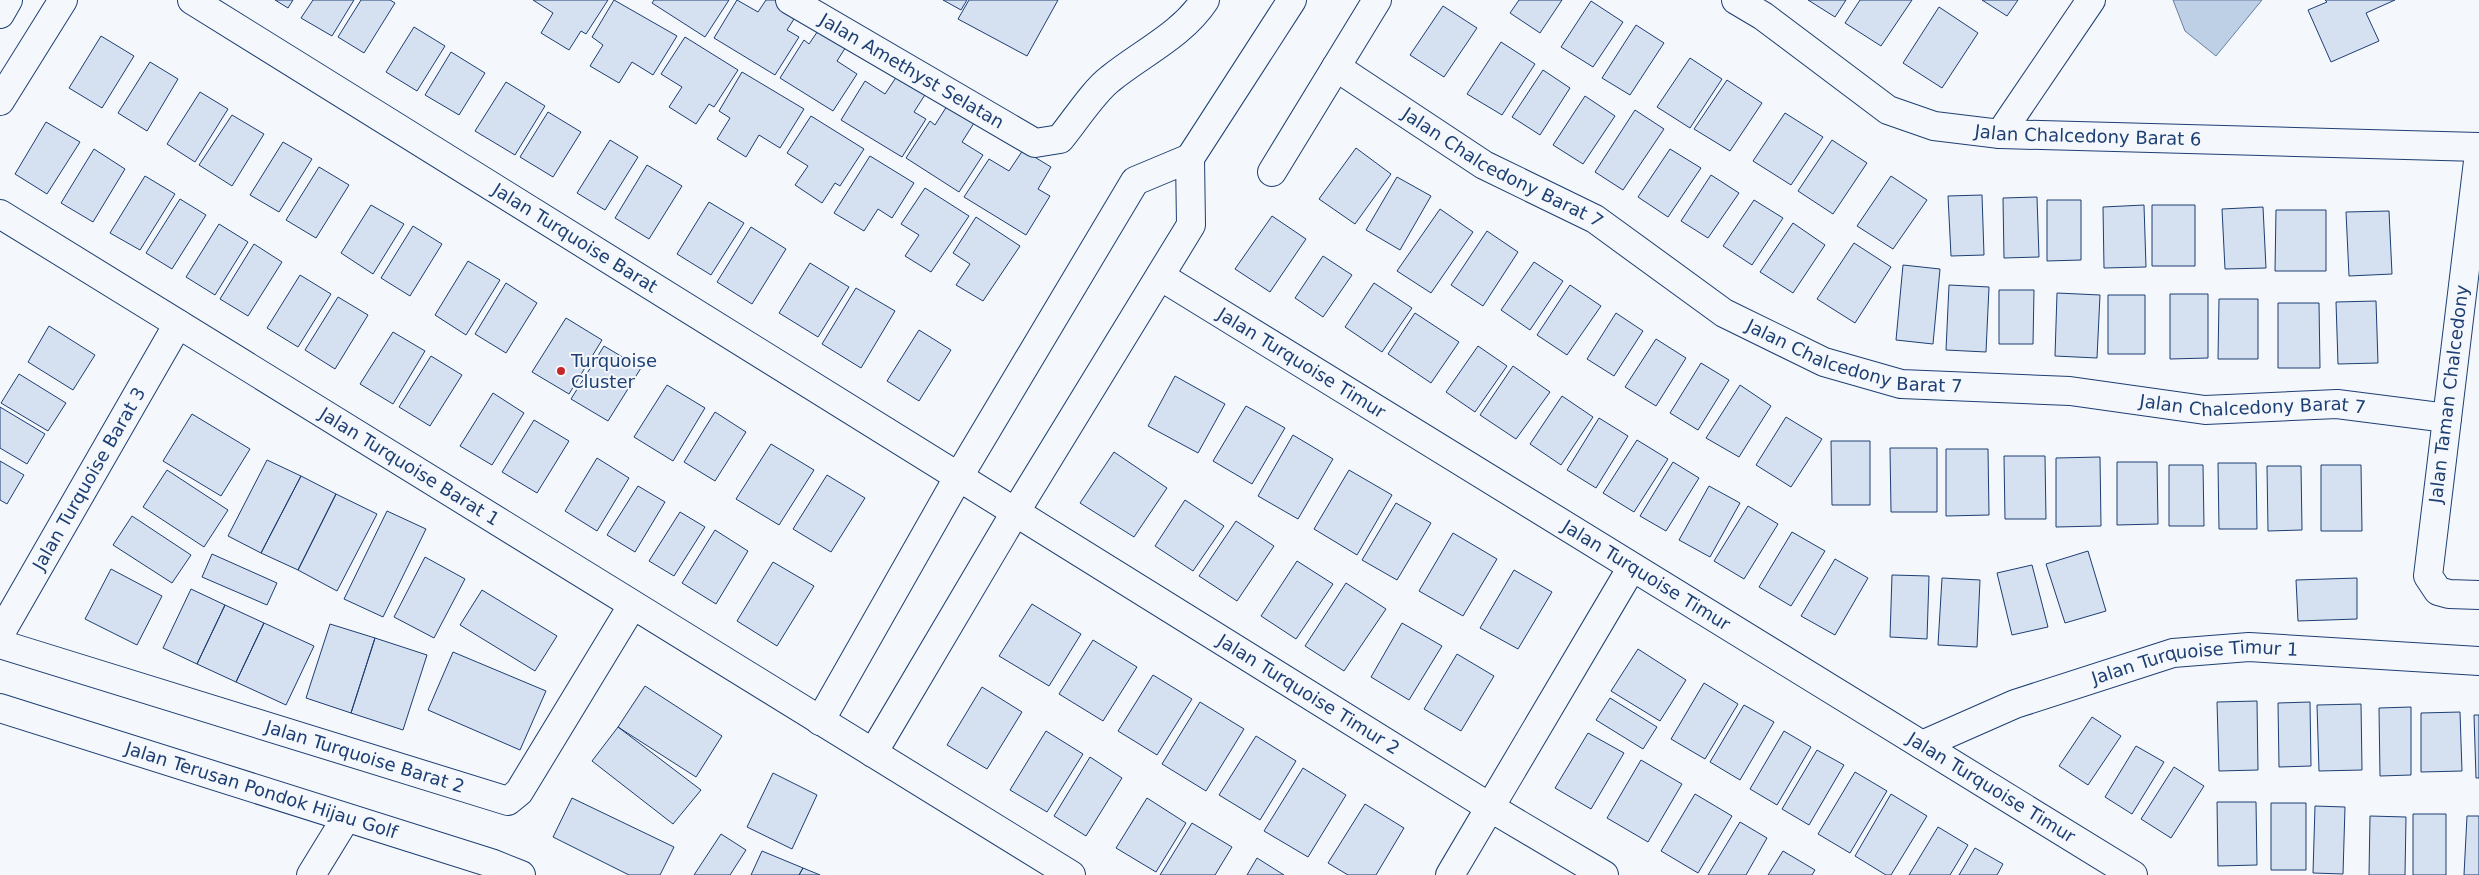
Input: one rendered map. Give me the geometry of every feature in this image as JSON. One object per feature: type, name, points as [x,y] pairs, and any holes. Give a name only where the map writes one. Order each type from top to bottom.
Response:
[{"type":"street","points":[[0,14],[8,0]]},
{"type":"street","points":[[0,101],[63,0]]},
{"type":"street","name":"Jalan Turquoise Barat","points":[[192,0],[1016,511]]},
{"type":"street","name":"Jalan Amethyst Selatan","points":[[790,0],[1035,143],[1060,139],[1108,80],[1145,56],[1194,17],[1205,0]]},
{"type":"street","points":[[873,753],[1016,511],[1191,225],[1190,158],[1292,0]]},
{"type":"street","points":[[1272,172],[1377,0]]},
{"type":"street","name":"Jalan Chalcedony Barat 6","points":[[1736,0],[1762,16],[1888,110],[1934,126],[2000,134],[2479,147]]},
{"type":"street","points":[[2000,134],[2092,0]]},
{"type":"street","name":"Jalan Chalcedony Barat 7","points":[[1336,67],[1484,165],[1595,219],[1724,313],[1824,362],[1901,384],[2070,391],[2205,410],[2337,404],[2447,418]]},
{"type":"street","name":"Jalan Taman Chalcedony","points":[[2479,153],[2428,576],[2438,591],[2449,594],[2479,595]]},
{"type":"street","points":[[820,721],[959,476],[1135,181],[1190,158]]},
{"type":"street","name":"Jalan Turquoise Barat 1","points":[[0,214],[632,606],[1071,875]]},
{"type":"street","name":"Jalan Turquoise Timur","points":[[1160,276],[2133,875]]},
{"type":"street","name":"Jalan Turquoise Barat 3","points":[[0,634],[178,324]]},
{"type":"street","name":"Jalan Turquoise Timur 2","points":[[1016,511],[1491,808],[1604,875]]},
{"type":"street","points":[[1450,875],[1632,568]]},
{"type":"street","name":"Jalan Turquoise Barat 2","points":[[0,644],[508,801],[518,792],[632,606]]},
{"type":"street","name":"Jalan Turquoise Timur 1","points":[[1922,745],[2015,704],[2173,653],[2249,648],[2479,661]]},
{"type":"street","name":"Jalan Terusan Pondok Hijau Golf","points":[[0,708],[521,875]]},
{"type":"street","points":[[312,875],[346,818]]},
{"type":"water","points":[[2173,0],[2262,0],[2216,56],[2185,31]]},
{"type":"building","points":[[275,0],[293,0],[288,8]]},
{"type":"building","points":[[313,0],[354,0],[332,36],[301,18]]},
{"type":"building","points":[[361,0],[390,0],[395,3],[364,53],[338,37]]},
{"type":"building","points":[[533,0],[608,0],[586,34],[581,31],[569,50],[541,33],[553,13]]},
{"type":"building","points":[[614,0],[677,36],[653,75],[632,62],[619,83],[590,66],[603,45],[592,37]]},
{"type":"building","points":[[654,0],[729,0],[705,37],[652,3]]},
{"type":"building","points":[[737,0],[758,12],[766,0],[788,0],[801,8],[787,30],[799,37],[775,75],[714,38]]},
{"type":"building","points":[[943,0],[967,0],[961,10]]},
{"type":"building","points":[[969,0],[1058,0],[1027,56],[958,19]]},
{"type":"building","points":[[1519,0],[1562,0],[1540,33],[1510,13]]},
{"type":"building","points":[[1808,0],[1846,0],[1835,17]]},
{"type":"building","points":[[1860,0],[1912,0],[1881,46],[1845,23]]},
{"type":"building","points":[[1982,0],[2018,0],[2007,16]]},
{"type":"building","points":[[2325,0],[2395,0],[2366,13],[2379,41],[2331,62],[2308,10],[2327,2]]},
{"type":"building","points":[[1591,1],[1623,22],[1593,67],[1561,47]]},
{"type":"building","points":[[1443,6],[1477,28],[1444,77],[1410,55]]},
{"type":"building","points":[[1939,7],[1978,33],[1942,88],[1903,63]]},
{"type":"building","points":[[822,25],[849,42],[837,61],[857,74],[833,111],[780,78],[804,40],[809,44]]},
{"type":"building","points":[[1636,25],[1664,43],[1630,95],[1602,78]]},
{"type":"building","points":[[414,27],[445,46],[417,91],[386,72]]},
{"type":"building","points":[[101,36],[134,56],[102,108],[69,88]]},
{"type":"building","points":[[685,37],[738,70],[714,107],[709,104],[696,124],[669,107],[682,87],[661,74]]},
{"type":"building","points":[[1501,42],[1535,64],[1502,115],[1467,94]]},
{"type":"building","points":[[451,52],[485,73],[459,115],[425,95]]},
{"type":"building","points":[[1690,58],[1722,79],[1690,128],[1657,107]]},
{"type":"building","points":[[150,62],[178,79],[147,131],[118,113]]},
{"type":"building","points":[[1543,70],[1570,88],[1540,135],[1512,117]]},
{"type":"building","points":[[742,72],[804,109],[780,148],[759,135],[746,157],[717,139],[730,118],[719,111]]},
{"type":"building","points":[[899,73],[928,90],[914,112],[926,119],[902,157],[841,120],[865,81],[885,94]]},
{"type":"building","points":[[1727,80],[1762,103],[1730,151],[1694,129]]},
{"type":"building","points":[[506,82],[545,106],[515,155],[475,131]]},
{"type":"building","points":[[200,92],[228,109],[195,162],[167,144]]},
{"type":"building","points":[[1585,96],[1615,116],[1583,164],[1553,145]]},
{"type":"building","points":[[947,106],[974,123],[962,142],[983,155],[959,192],[906,158],[930,121],[935,125]]},
{"type":"building","points":[[1635,110],[1664,129],[1623,190],[1595,172]]},
{"type":"building","points":[[548,112],[581,132],[553,177],[520,157]]},
{"type":"building","points":[[1785,113],[1823,137],[1791,185],[1753,161]]},
{"type":"building","points":[[232,115],[264,134],[232,186],[199,165]]},
{"type":"building","points":[[811,116],[864,149],[840,186],[835,183],[822,203],[795,185],[808,166],[787,153]]},
{"type":"building","points":[[46,122],[80,142],[47,194],[15,174]]},
{"type":"building","points":[[610,140],[638,157],[605,210],[577,193]]},
{"type":"building","points":[[1832,140],[1867,163],[1833,214],[1798,191]]},
{"type":"building","points":[[283,142],[312,159],[279,212],[250,195]]},
{"type":"building","points":[[1356,148],[1391,174],[1355,224],[1319,199]]},
{"type":"building","points":[[94,149],[125,169],[93,222],[61,203]]},
{"type":"building","points":[[1670,149],[1701,168],[1668,217],[1638,197]]},
{"type":"building","points":[[1023,150],[1051,167],[1038,189],[1050,196],[1026,235],[964,197],[989,159],[1009,171]]},
{"type":"building","points":[[870,156],[914,183],[892,218],[878,209],[864,231],[834,213]]},
{"type":"building","points":[[647,165],[682,186],[649,239],[615,218]]},
{"type":"building","points":[[319,167],[349,185],[316,238],[286,220]]},
{"type":"building","points":[[1711,175],[1739,193],[1708,238],[1681,221]]},
{"type":"building","points":[[145,176],[175,194],[140,250],[110,233]]},
{"type":"building","points":[[1891,176],[1927,200],[1893,249],[1857,226]]},
{"type":"building","points":[[1397,177],[1431,196],[1400,250],[1366,230]]},
{"type":"building","points":[[925,188],[969,216],[931,272],[905,256],[919,235],[901,224]]},
{"type":"building","points":[[1982,195],[1984,255],[1951,256],[1948,196]]},
{"type":"building","points":[[2037,197],[2039,257],[2004,258],[2003,198]]},
{"type":"building","points":[[180,199],[206,215],[172,269],[146,253]]},
{"type":"building","points":[[1754,200],[1783,218],[1752,265],[1723,246]]},
{"type":"building","points":[[2047,200],[2081,200],[2081,260],[2047,261]]},
{"type":"building","points":[[709,202],[744,223],[711,275],[677,254]]},
{"type":"building","points":[[371,205],[404,224],[373,274],[341,253]]},
{"type":"building","points":[[2144,205],[2146,267],[2104,268],[2103,207]]},
{"type":"building","points":[[2152,205],[2195,205],[2195,266],[2152,266]]},
{"type":"building","points":[[2263,207],[2266,268],[2225,269],[2222,209]]},
{"type":"building","points":[[1440,209],[1473,232],[1431,293],[1397,271]]},
{"type":"building","points":[[2276,210],[2326,210],[2326,271],[2275,271]]},
{"type":"building","points":[[2389,211],[2392,274],[2349,276],[2346,212]]},
{"type":"building","points":[[1272,216],[1306,239],[1270,292],[1235,269]]},
{"type":"building","points":[[976,217],[1020,246],[983,301],[956,285],[970,264],[953,253]]},
{"type":"building","points":[[1793,223],[1825,245],[1793,293],[1760,272]]},
{"type":"building","points":[[219,224],[248,242],[215,295],[186,277]]},
{"type":"building","points":[[413,226],[442,244],[410,296],[381,278]]},
{"type":"building","points":[[751,227],[786,249],[752,304],[717,282]]},
{"type":"building","points":[[1487,231],[1518,252],[1483,306],[1451,285]]},
{"type":"building","points":[[1854,243],[1891,267],[1855,323],[1817,299]]},
{"type":"building","points":[[254,244],[282,262],[248,316],[220,299]]},
{"type":"building","points":[[1323,256],[1352,275],[1323,317],[1295,298]]},
{"type":"building","points":[[468,261],[500,280],[466,335],[435,315]]},
{"type":"building","points":[[1534,262],[1563,281],[1530,330],[1501,310]]},
{"type":"building","points":[[810,263],[849,287],[818,337],[779,313]]},
{"type":"building","points":[[1903,265],[1940,269],[1933,344],[1896,340]]},
{"type":"building","points":[[300,275],[331,294],[298,347],[267,328]]},
{"type":"building","points":[[506,283],[537,303],[506,353],[475,334]]},
{"type":"building","points":[[1374,283],[1412,308],[1382,352],[1345,327]]},
{"type":"building","points":[[1570,285],[1601,306],[1567,355],[1537,335]]},
{"type":"building","points":[[1949,285],[1989,287],[1986,352],[1946,350]]},
{"type":"building","points":[[856,288],[895,311],[861,368],[822,344]]},
{"type":"building","points":[[1999,290],[2034,290],[2033,344],[1999,344]]},
{"type":"building","points":[[2057,293],[2100,295],[2097,358],[2055,356]]},
{"type":"building","points":[[2170,294],[2208,294],[2208,358],[2170,359]]},
{"type":"building","points":[[2108,295],[2145,295],[2145,354],[2108,354]]},
{"type":"building","points":[[338,297],[368,315],[335,369],[305,350]]},
{"type":"building","points":[[2219,299],[2258,299],[2258,359],[2218,359]]},
{"type":"building","points":[[2376,301],[2378,363],[2338,364],[2336,302]]},
{"type":"building","points":[[2278,303],[2319,303],[2320,368],[2278,368]]},
{"type":"building","points":[[1415,313],[1459,342],[1431,383],[1388,354]]},
{"type":"building","points":[[1616,313],[1643,331],[1614,376],[1587,359]]},
{"type":"building","points":[[566,318],[602,340],[569,394],[532,372]]},
{"type":"building","points":[[49,326],[95,355],[73,390],[28,362]]},
{"type":"building","points":[[919,330],[951,350],[919,401],[887,381]]},
{"type":"building","points":[[393,332],[425,351],[393,404],[360,384]]},
{"type":"building","points":[[1656,339],[1686,358],[1656,406],[1625,387]]},
{"type":"building","points":[[604,346],[641,368],[608,421],[571,399]]},
{"type":"building","points":[[1478,346],[1507,366],[1475,412],[1446,392]]},
{"type":"building","points":[[431,356],[462,375],[430,426],[399,407]]},
{"type":"building","points":[[1701,363],[1729,380],[1698,430],[1670,413]]},
{"type":"building","points":[[1513,366],[1550,392],[1516,439],[1480,415]]},
{"type":"building","points":[[19,374],[66,403],[48,431],[1,403]]},
{"type":"building","points":[[1175,376],[1225,404],[1198,453],[1148,426]]},
{"type":"building","points":[[667,385],[705,408],[673,461],[634,437]]},
{"type":"building","points":[[1740,385],[1771,406],[1739,457],[1706,438]]},
{"type":"building","points":[[493,393],[524,413],[492,465],[460,446]]},
{"type":"building","points":[[1562,396],[1593,417],[1561,465],[1530,444]]},
{"type":"building","points":[[1246,406],[1285,428],[1252,484],[1213,461]]},
{"type":"building","points":[[0,407],[45,434],[27,464],[0,448]]},
{"type":"building","points":[[715,412],[746,432],[715,481],[684,462]]},
{"type":"building","points":[[192,414],[250,449],[221,496],[163,461]]},
{"type":"building","points":[[1786,417],[1822,439],[1791,487],[1756,465]]},
{"type":"building","points":[[1599,418],[1628,436],[1596,488],[1567,470]]},
{"type":"building","points":[[534,420],[569,441],[537,493],[502,472]]},
{"type":"building","points":[[1293,435],[1333,459],[1298,519],[1258,496]]},
{"type":"building","points":[[1637,440],[1668,459],[1634,512],[1603,493]]},
{"type":"building","points":[[1831,441],[1870,441],[1870,505],[1832,505]]},
{"type":"building","points":[[771,444],[814,470],[779,525],[736,499]]},
{"type":"building","points":[[1890,448],[1937,448],[1937,512],[1891,512]]},
{"type":"building","points":[[1946,449],[1988,449],[1989,515],[1946,516]]},
{"type":"building","points":[[1114,452],[1167,488],[1134,537],[1080,503]]},
{"type":"building","points":[[2004,456],[2045,456],[2046,519],[2005,519]]},
{"type":"building","points":[[2100,457],[2101,526],[2056,527],[2056,458]]},
{"type":"building","points":[[597,458],[629,478],[597,531],[565,511]]},
{"type":"building","points":[[267,460],[301,476],[261,553],[228,536]]},
{"type":"building","points":[[0,461],[24,475],[7,504],[0,500]]},
{"type":"building","points":[[1673,462],[1699,478],[1666,531],[1640,516]]},
{"type":"building","points":[[2117,462],[2157,462],[2158,524],[2117,525]]},
{"type":"building","points":[[2218,463],[2256,463],[2257,529],[2219,529]]},
{"type":"building","points":[[2169,465],[2203,465],[2204,526],[2169,526]]},
{"type":"building","points":[[2321,465],[2361,465],[2362,531],[2321,531]]},
{"type":"building","points":[[2267,466],[2301,466],[2302,530],[2268,531]]},
{"type":"building","points":[[167,470],[228,510],[204,547],[143,507]]},
{"type":"building","points":[[1349,470],[1392,495],[1357,555],[1314,529]]},
{"type":"building","points":[[827,475],[865,498],[831,552],[793,529]]},
{"type":"building","points":[[301,476],[336,494],[298,570],[261,553]]},
{"type":"building","points":[[638,486],[665,502],[635,552],[607,535]]},
{"type":"building","points":[[1709,486],[1740,503],[1710,557],[1679,540]]},
{"type":"building","points":[[336,494],[377,514],[337,591],[298,570]]},
{"type":"building","points":[[1185,500],[1224,526],[1193,571],[1155,546]]},
{"type":"building","points":[[1396,503],[1431,523],[1397,580],[1362,560]]},
{"type":"building","points":[[1748,506],[1778,524],[1744,579],[1714,561]]},
{"type":"building","points":[[387,511],[426,529],[383,617],[344,599]]},
{"type":"building","points":[[680,512],[705,527],[674,576],[649,561]]},
{"type":"building","points":[[132,516],[191,555],[172,583],[113,545]]},
{"type":"building","points":[[1236,521],[1274,546],[1237,601],[1199,576]]},
{"type":"building","points":[[715,530],[748,551],[716,604],[682,583]]},
{"type":"building","points":[[1792,532],[1825,551],[1791,606],[1759,587]]},
{"type":"building","points":[[1453,533],[1497,559],[1463,616],[1419,591]]},
{"type":"building","points":[[2088,551],[2106,611],[2065,623],[2046,564]]},
{"type":"building","points":[[212,554],[277,583],[267,605],[202,577]]},
{"type":"building","points":[[425,557],[465,579],[434,638],[394,617]]},
{"type":"building","points":[[1835,559],[1868,578],[1835,635],[1801,616]]},
{"type":"building","points":[[1297,561],[1333,584],[1296,639],[1261,616]]},
{"type":"building","points":[[773,562],[814,586],[777,646],[737,621]]},
{"type":"building","points":[[2032,565],[2048,627],[2012,635],[1997,573]]},
{"type":"building","points":[[111,569],[162,596],[137,645],[85,619]]},
{"type":"building","points":[[1514,570],[1552,592],[1518,649],[1480,628]]},
{"type":"building","points":[[1892,575],[1929,576],[1927,639],[1890,637]]},
{"type":"building","points":[[1942,578],[1980,580],[1977,647],[1938,645]]},
{"type":"building","points":[[2357,578],[2357,619],[2298,621],[2296,580]]},
{"type":"building","points":[[1346,583],[1386,609],[1344,671],[1305,646]]},
{"type":"building","points":[[191,589],[225,605],[197,664],[163,648]]},
{"type":"building","points":[[482,590],[557,636],[535,671],[460,625]]},
{"type":"building","points":[[1032,604],[1081,634],[1049,686],[999,656]]},
{"type":"building","points":[[225,605],[264,623],[236,682],[197,664]]},
{"type":"building","points":[[264,623],[314,646],[286,705],[236,682]]},
{"type":"building","points":[[1402,623],[1442,646],[1409,700],[1371,677]]},
{"type":"building","points":[[330,624],[375,638],[351,713],[306,698]]},
{"type":"building","points":[[375,638],[427,655],[403,730],[351,713]]},
{"type":"building","points":[[1093,640],[1137,667],[1103,721],[1059,694]]},
{"type":"building","points":[[1638,649],[1686,680],[1660,721],[1611,691]]},
{"type":"building","points":[[453,652],[546,691],[520,750],[428,710]]},
{"type":"building","points":[[1457,654],[1494,676],[1461,731],[1424,709]]},
{"type":"building","points":[[1153,675],[1192,699],[1157,755],[1118,731]]},
{"type":"building","points":[[1704,683],[1738,704],[1705,759],[1671,739]]},
{"type":"building","points":[[645,686],[722,736],[696,777],[618,727]]},
{"type":"building","points":[[982,687],[1022,712],[987,769],[947,745]]},
{"type":"building","points":[[1610,698],[1657,727],[1643,749],[1596,720]]},
{"type":"building","points":[[2257,701],[2258,770],[2219,771],[2217,702]]},
{"type":"building","points":[[1200,702],[1244,729],[1206,791],[1162,764]]},
{"type":"building","points":[[2310,702],[2311,766],[2279,767],[2278,703]]},
{"type":"building","points":[[2361,704],[2362,770],[2319,771],[2317,705]]},
{"type":"building","points":[[1744,705],[1774,722],[1740,780],[1710,762]]},
{"type":"building","points":[[2411,707],[2411,775],[2380,776],[2379,708]]},
{"type":"building","points":[[2460,712],[2462,771],[2421,772],[2421,713]]},
{"type":"building","points":[[2474,715],[2479,715],[2479,778],[2476,778]]},
{"type":"building","points":[[2092,717],[2121,736],[2088,785],[2059,766]]},
{"type":"building","points":[[618,727],[701,790],[673,824],[592,761]]},
{"type":"building","points":[[1046,731],[1083,754],[1047,812],[1010,790]]},
{"type":"building","points":[[1784,731],[1811,747],[1777,805],[1750,789]]},
{"type":"building","points":[[1588,733],[1624,753],[1591,809],[1555,788]]},
{"type":"building","points":[[1256,736],[1296,761],[1260,820],[1219,795]]},
{"type":"building","points":[[2136,746],[2164,762],[2132,814],[2105,797]]},
{"type":"building","points":[[1817,750],[1844,765],[1809,825],[1782,809]]},
{"type":"building","points":[[1090,757],[1122,778],[1086,836],[1054,816]]},
{"type":"building","points":[[1641,760],[1682,784],[1648,842],[1607,818]]},
{"type":"building","points":[[2174,767],[2204,786],[2171,838],[2141,819]]},
{"type":"building","points":[[1303,768],[1346,795],[1308,857],[1264,831]]},
{"type":"building","points":[[1855,772],[1887,791],[1850,853],[1818,834]]},
{"type":"building","points":[[773,773],[817,795],[792,849],[747,827]]},
{"type":"building","points":[[1695,794],[1732,816],[1698,873],[1661,851]]},
{"type":"building","points":[[1891,794],[1927,816],[1891,875],[1886,875],[1855,856]]},
{"type":"building","points":[[572,798],[674,847],[660,875],[629,875],[553,837]]},
{"type":"building","points":[[1147,798],[1186,823],[1156,872],[1116,848]]},
{"type":"building","points":[[2217,802],[2256,802],[2257,865],[2218,866]]},
{"type":"building","points":[[2271,803],[2306,803],[2306,870],[2271,870]]},
{"type":"building","points":[[1365,804],[1404,828],[1376,875],[1348,875],[1328,863]]},
{"type":"building","points":[[2315,806],[2345,807],[2343,874],[2313,873]]},
{"type":"building","points":[[2413,814],[2446,814],[2446,875],[2413,875]]},
{"type":"building","points":[[2370,816],[2406,817],[2405,875],[2369,875]]},
{"type":"building","points":[[2467,816],[2479,816],[2479,875],[2464,875]]},
{"type":"building","points":[[1740,822],[1767,838],[1746,875],[1708,875]]},
{"type":"building","points":[[1192,823],[1232,847],[1215,875],[1160,875]]},
{"type":"building","points":[[1938,827],[1968,845],[1950,875],[1909,875]]},
{"type":"building","points":[[721,834],[746,850],[730,875],[694,875]]},
{"type":"building","points":[[1975,848],[2003,864],[1997,875],[1959,875]]},
{"type":"building","points":[[762,851],[803,868],[799,875],[751,875]]},
{"type":"building","points":[[1783,851],[1815,870],[1812,875],[1768,875]]},
{"type":"building","points":[[1257,858],[1284,875],[1247,875]]},
{"type":"building","points":[[803,868],[820,875],[799,875]]},
{"type":"place","name":"Turquoise Cluster","points":[[561,371]]}]
